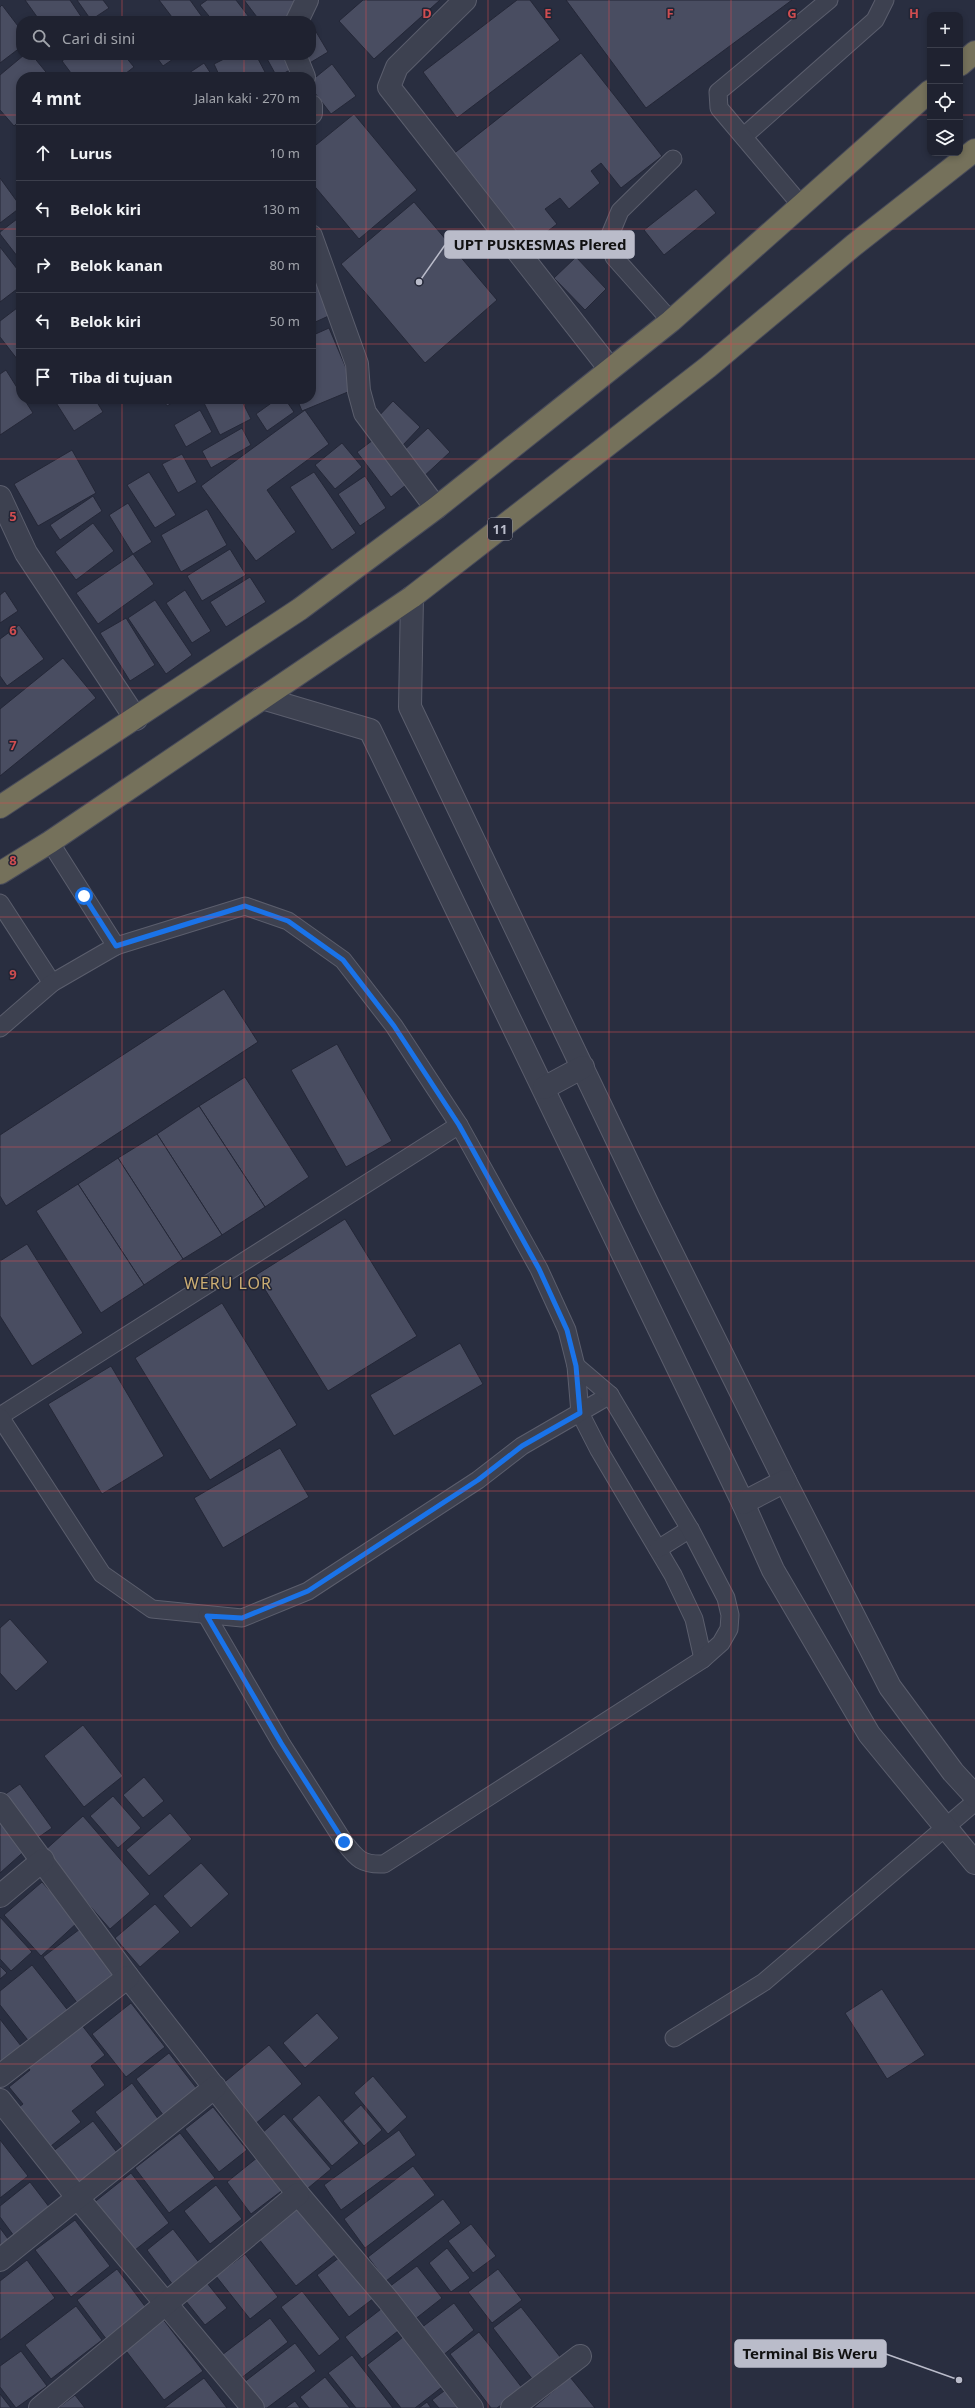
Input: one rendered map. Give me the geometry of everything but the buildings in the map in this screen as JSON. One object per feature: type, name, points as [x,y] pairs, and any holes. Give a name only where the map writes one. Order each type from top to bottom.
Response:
[{"type":"highway","points":[[963,62],[975,52]]},
{"type":"highway","points":[[0,807],[136,719],[300,609],[436,508],[610,368],[671,321],[800,204],[927,94]]},
{"type":"highway","name":"11","points":[[0,874],[50,842],[412,597],[708,367],[854,245],[975,150]]},
{"type":"street","points":[[299,16],[307,0]]},
{"type":"street","points":[[465,0],[396,67],[389,87],[610,368]]},
{"type":"street","points":[[298,60],[304,72]]},
{"type":"street","points":[[316,250],[357,364],[360,398],[365,413],[436,508]]},
{"type":"street","points":[[0,497],[26,553],[136,719]]},
{"type":"street","points":[[412,597],[410,707],[649,1207],[785,1481],[890,1687],[953,1772],[975,1796]]},
{"type":"street","points":[[262,698],[370,730],[544,1088],[743,1503],[773,1570],[869,1734],[975,1863]]},
{"type":"street","points":[[544,1088],[583,1067]]},
{"type":"street","points":[[743,1503],[785,1481]]},
{"type":"street","points":[[0,1804],[43,1860],[128,1978],[298,2194],[388,2300],[472,2408]]},
{"type":"street","points":[[0,1896],[43,1860]]},
{"type":"street","points":[[0,2076],[128,1978]]},
{"type":"street","points":[[0,2260],[76,2197],[215,2087]]},
{"type":"street","points":[[0,2100],[76,2197],[252,2408]]},
{"type":"street","points":[[40,2408],[165,2302],[298,2194]]},
{"type":"street","points":[[512,2408],[580,2356]]},
{"type":"lane","points":[[800,204],[719,108],[718,92],[829,0]]},
{"type":"lane","points":[[744,136],[875,20],[884,0]]},
{"type":"lane","points":[[671,321],[614,257],[610,235],[620,211],[673,159]]},
{"type":"lane","points":[[50,842],[116,946]]},
{"type":"lane","points":[[0,903],[52,983]]},
{"type":"lane","points":[[0,1028],[52,983],[116,946],[245,906],[288,921],[343,960],[394,1026],[459,1125],[539,1269],[567,1330],[576,1366],[580,1413],[599,1450],[658,1549],[694,1619],[703,1659]]},
{"type":"lane","points":[[459,1125],[0,1416],[102,1574],[152,1609],[207,1616],[242,1618],[308,1591],[478,1480],[522,1446],[610,1395]]},
{"type":"lane","points":[[207,1616],[281,1743],[344,1842],[354,1856],[368,1864],[384,1864],[703,1659],[721,1643],[729,1629],[730,1615],[726,1598],[690,1529],[610,1395],[576,1366]]},
{"type":"lane","points":[[658,1549],[690,1529]]},
{"type":"lane","points":[[674,2038],[764,1982],[945,1826],[975,1802]]},
{"type":"place","name":"UPT PUSKESMAS Plered","points":[[419,282]]},
{"type":"place","name":"Terminal Bis Weru","points":[[959,2380]]},
{"type":"district","name":"WERU LOR","points":[[228,1283]]},
{"type":"route","points":[[84,896],[116,946],[245,906],[288,921],[343,960],[394,1026],[459,1125],[539,1269],[567,1330],[576,1366],[580,1413],[522,1446],[478,1480],[308,1591],[242,1618],[207,1616],[281,1743],[344,1842]]}]
